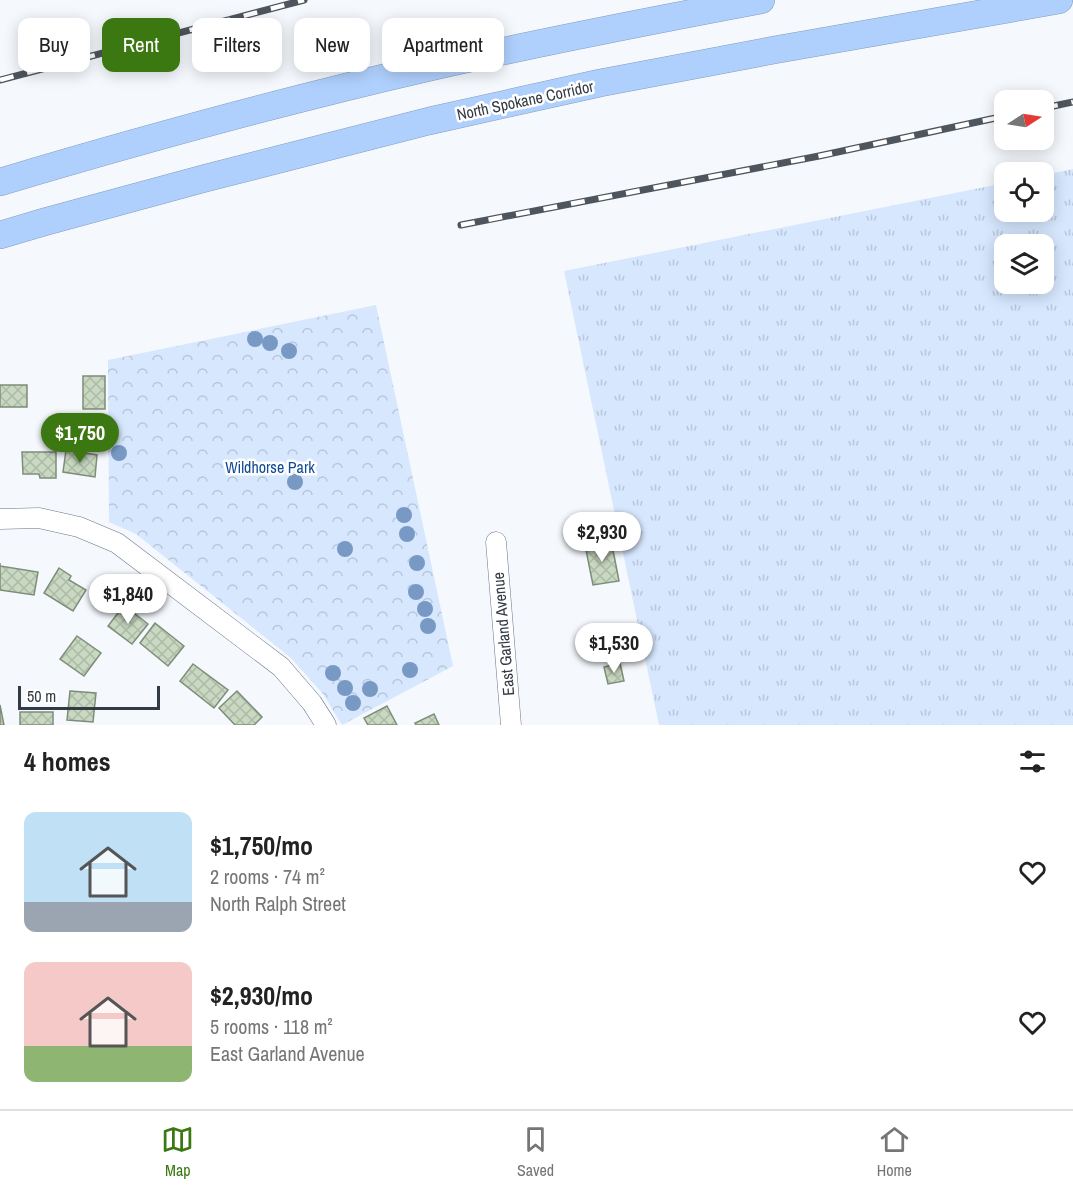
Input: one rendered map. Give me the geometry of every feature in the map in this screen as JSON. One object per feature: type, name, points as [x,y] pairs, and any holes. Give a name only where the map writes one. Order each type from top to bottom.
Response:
[{"type":"highway","points":[[0,182],[148,139],[366,82],[561,39],[761,0]]},
{"type":"highway","name":"North Spokane Corridor","points":[[0,235],[206,178],[452,116],[600,83],[1059,0]]},
{"type":"street","points":[[0,519],[39,518],[79,527],[117,543],[281,667],[312,703],[326,725]]},
{"type":"street","name":"East Garland Avenue","points":[[496,542],[512,725]]},
{"type":"green space","points":[[1073,169],[1073,725],[659,725],[564,271],[994,185],[994,222],[1054,222],[1054,173]]},
{"type":"green space","name":"Wildhorse Park","points":[[376,305],[453,666],[342,725],[323,694],[291,658],[136,534],[109,522],[108,360]]},
{"type":"building","points":[[83,376],[105,376],[105,409],[83,409]]},
{"type":"building","points":[[0,385],[27,385],[27,407],[0,407]]},
{"type":"building","points":[[66,450],[97,455],[95,477],[63,472]]},
{"type":"building","points":[[22,452],[56,452],[56,478],[40,478],[39,474],[23,474]]},
{"type":"building","points":[[611,540],[619,581],[593,585],[585,545]]},
{"type":"building","points":[[0,566],[38,572],[34,595],[0,590]]},
{"type":"building","points":[[59,568],[71,576],[69,580],[86,590],[73,611],[44,593]]},
{"type":"building","points":[[124,605],[148,624],[132,644],[108,626]]},
{"type":"building","points":[[155,623],[184,646],[168,666],[140,643]]},
{"type":"building","points":[[77,636],[101,653],[84,676],[60,659]]},
{"type":"building","points":[[620,663],[624,681],[608,684],[604,667]]},
{"type":"building","points":[[193,664],[228,690],[214,708],[180,681]]},
{"type":"building","points":[[70,691],[96,693],[93,722],[67,720]]},
{"type":"building","points":[[237,691],[262,717],[254,725],[235,725],[219,708]]},
{"type":"building","points":[[0,705],[4,725],[0,725]]},
{"type":"building","points":[[387,706],[397,725],[368,725],[364,718]]},
{"type":"building","points":[[20,712],[53,712],[53,725],[20,725]]},
{"type":"building","points":[[434,714],[439,725],[416,725],[415,723]]},
{"type":"railway","points":[[0,80],[304,0]]},
{"type":"railway","points":[[1054,106],[1073,102]]},
{"type":"railway","points":[[461,225],[819,156],[994,118]]}]
